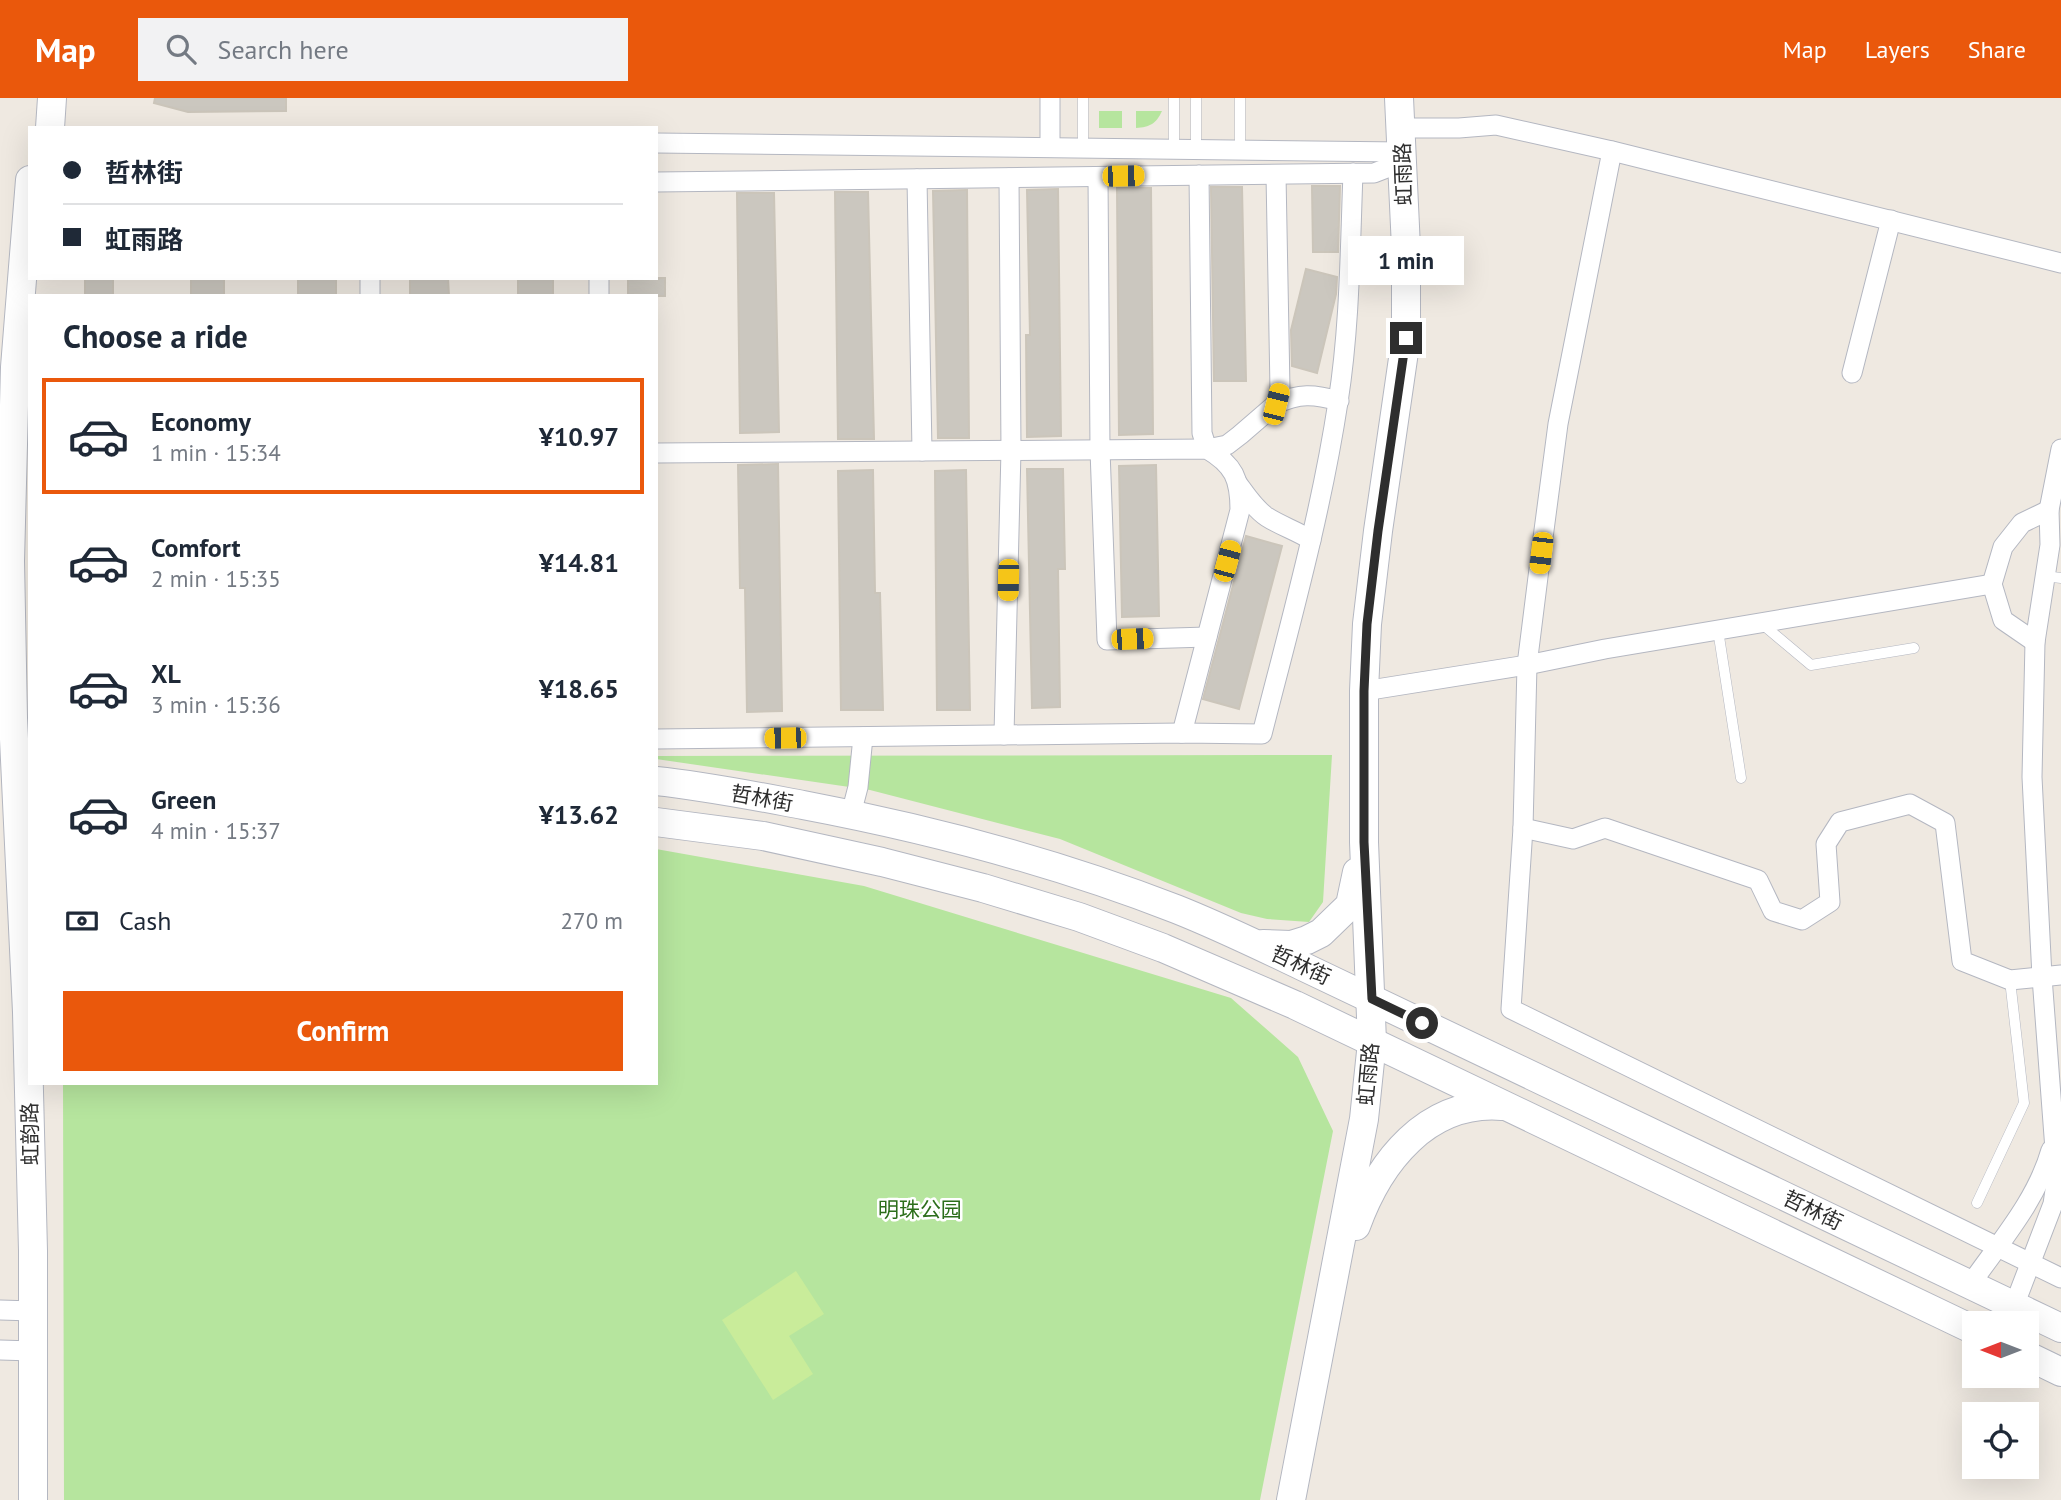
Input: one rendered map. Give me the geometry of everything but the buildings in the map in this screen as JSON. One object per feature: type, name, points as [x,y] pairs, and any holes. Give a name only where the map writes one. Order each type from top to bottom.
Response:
[{"type":"street","points":[[50,126],[52,98]]},
{"type":"street","points":[[1050,147],[1051,98]]},
{"type":"street","name":"虹雨路","points":[[1291,1500],[1364,1119],[1372,1042],[1364,842],[1364,691],[1373,571],[1406,338],[1406,248],[1399,98]]},
{"type":"street","points":[[658,143],[1240,149],[1402,140],[1459,128],[1496,125],[1612,151],[2061,263]]},
{"type":"street","points":[[658,182],[1374,173],[1392,166],[1402,140]]},
{"type":"street","points":[[1612,151],[1558,424],[1528,665],[1524,725],[1523,828],[1511,1009],[2061,1278]]},
{"type":"street","points":[[658,739],[1262,734],[1311,540],[1339,401],[1347,316],[1353,173]]},
{"type":"street","points":[[1276,174],[1280,389],[1276,404]]},
{"type":"street","points":[[1199,176],[1202,433],[1207,449],[1222,458],[1251,502],[1264,515],[1280,525],[1295,529],[1311,540]]},
{"type":"street","points":[[1098,177],[1100,450],[1107,640],[1207,636]]},
{"type":"street","points":[[1004,735],[1011,450],[1009,178]]},
{"type":"street","points":[[917,179],[922,451]]},
{"type":"street","name":"虹韵路","points":[[28,205],[15,367],[5,561],[28,1062]]},
{"type":"street","points":[[1852,373],[1891,220]]},
{"type":"street","points":[[658,453],[1207,449],[1227,445],[1276,404],[1292,397],[1320,396],[1339,401]]},
{"type":"street","points":[[1182,733],[1240,510],[1240,492],[1231,459],[1232,449],[1238,438]]},
{"type":"street","points":[[2014,1306],[2053,1204],[2056,1177],[2052,986],[2032,777],[2035,642],[2053,577],[2055,546],[2049,510],[2061,449]]},
{"type":"street","points":[[2035,642],[2003,620],[1992,584],[2003,547],[2022,523],[2049,510]]},
{"type":"street","points":[[1364,691],[1992,584]]},
{"type":"street","points":[[851,814],[858,787],[863,737]]},
{"type":"street","name":"哲林街","points":[[658,781],[851,814],[994,848],[1091,878],[1177,910],[1372,999],[2061,1328]]},
{"type":"street","points":[[1523,828],[1573,839],[1605,828],[1758,880],[1773,911],[1802,920],[1830,902],[1826,844],[1840,822],[1910,804],[1945,823],[1962,961],[2010,980],[2052,986]]},
{"type":"street","name":"哲林街","points":[[658,822],[763,836],[882,862],[983,888],[1079,917],[1163,948],[1372,1042],[1962,1324]]},
{"type":"street","points":[[1253,943],[1291,945],[1321,933],[1350,905],[1364,842]]},
{"type":"street","name":"虹韵路","points":[[28,1085],[33,1500]]},
{"type":"street","name":"虹韵路","points":[[47,1085],[52,1500]]},
{"type":"street","points":[[1329,1301],[1366,1198],[1390,1158],[1435,1119],[1474,1107],[1508,1107]]},
{"type":"street","points":[[1970,1285],[2031,1197],[2045,1170],[2054,1139]]},
{"type":"street","points":[[0,1310],[33,1311]]},
{"type":"street","points":[[0,1350],[33,1350]]},
{"type":"street","points":[[2039,1362],[2061,1372]]},
{"type":"lane","points":[[1083,98],[1083,147]]},
{"type":"lane","points":[[1174,98],[1174,148]]},
{"type":"lane","points":[[1196,98],[1196,148]]},
{"type":"lane","points":[[1240,98],[1240,149]]},
{"type":"lane","points":[[1760,622],[1811,665],[1914,648]]},
{"type":"lane","points":[[1718,630],[1741,779]]},
{"type":"lane","points":[[1977,1203],[2024,1103],[2010,980]]},
{"type":"green space","points":[[1099,111],[1122,111],[1122,128],[1099,128]]},
{"type":"green space","points":[[1136,111],[1162,111],[1152,124],[1136,128]]},
{"type":"green space","points":[[1332,755],[1323,902],[1309,922],[1267,919],[1241,913],[1060,839],[870,790],[658,759],[658,756]]},
{"type":"green space","name":"明珠公园","points":[[658,849],[864,886],[1231,998],[1298,1057],[1333,1131],[1260,1500],[64,1500],[63,1085],[658,1085]]},
{"type":"green space","points":[[796,1271],[824,1314],[789,1336],[813,1374],[773,1400],[722,1320]]},
{"type":"route","points":[[1406,338],[1367,624],[1364,842],[1372,999],[1422,1023]]}]
